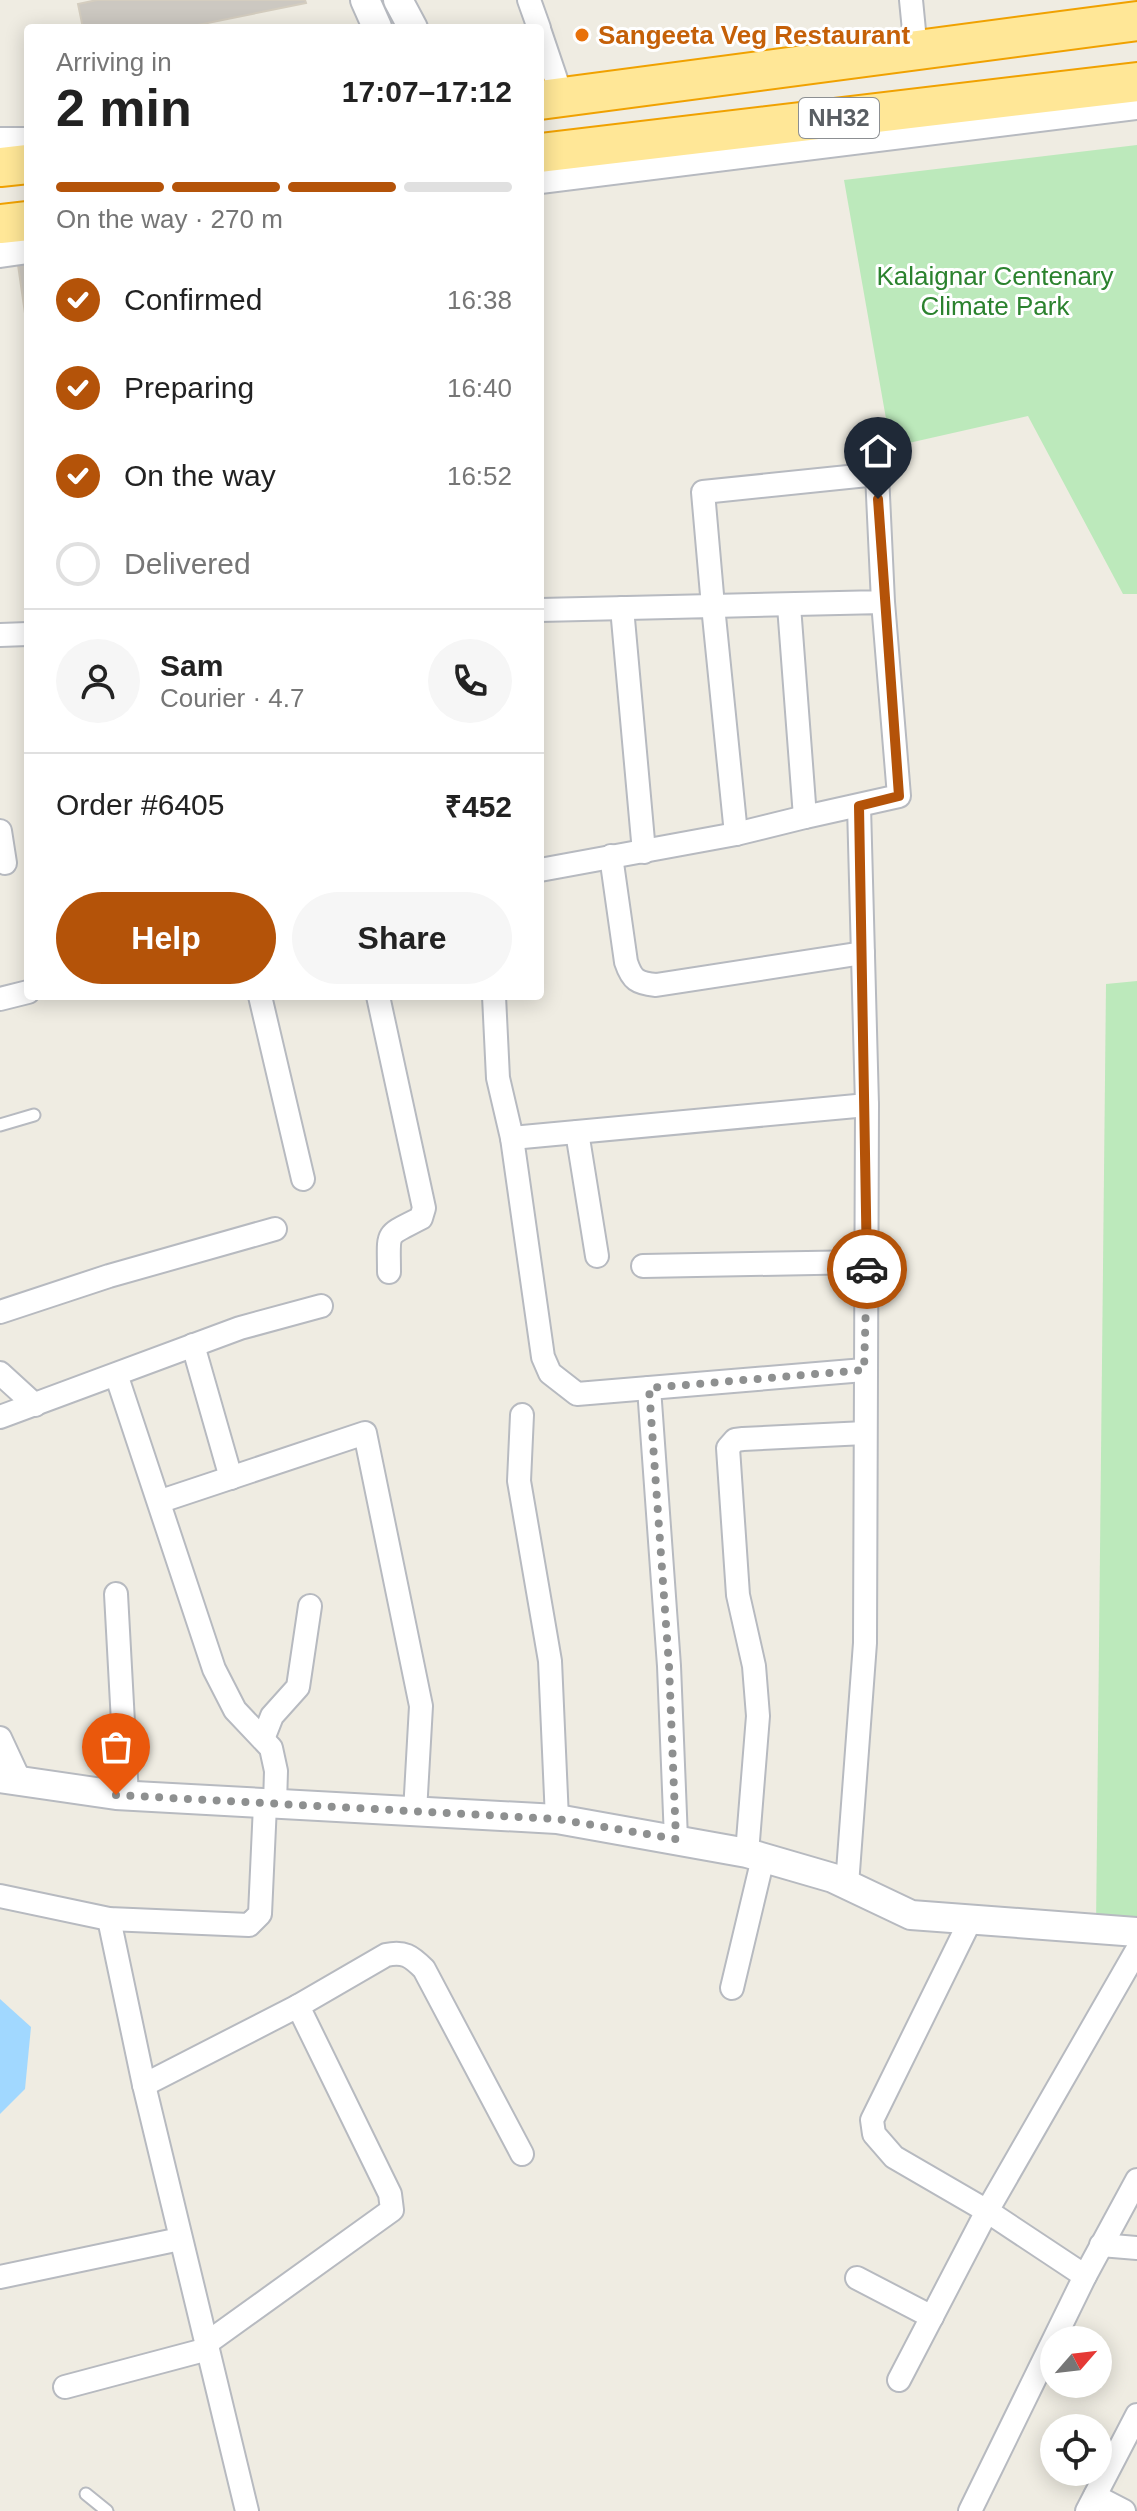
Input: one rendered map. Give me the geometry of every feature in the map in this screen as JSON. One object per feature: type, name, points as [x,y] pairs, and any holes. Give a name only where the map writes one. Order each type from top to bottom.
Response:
[{"type":"highway","name":"NH32","points":[[551,99],[1137,21]]},
{"type":"highway","name":"NH32","points":[[544,153],[1137,82]]},
{"type":"highway","points":[[0,167],[24,164]]},
{"type":"highway","points":[[0,224],[24,221]]},
{"type":"street","points":[[365,0],[375,18]]},
{"type":"street","points":[[529,0],[537,24]]},
{"type":"street","points":[[911,0],[916,51]]},
{"type":"street","points":[[544,59],[551,99]]},
{"type":"street","points":[[544,179],[1137,105]]},
{"type":"street","points":[[0,142],[24,142]]},
{"type":"street","points":[[0,253],[24,250]]},
{"type":"street","points":[[544,869],[736,834],[899,796],[883,602],[877,474],[703,492],[736,834]]},
{"type":"street","points":[[544,610],[883,602]]},
{"type":"street","points":[[789,606],[805,817]]},
{"type":"street","points":[[622,608],[644,852]]},
{"type":"street","points":[[0,635],[24,634]]},
{"type":"street","points":[[847,1885],[865,1643],[867,1105],[859,806]]},
{"type":"street","points":[[0,831],[2,864],[24,862]]},
{"type":"street","points":[[611,856],[626,962],[639,983],[656,985],[863,953]]},
{"type":"street","points":[[0,999],[24,993]]},
{"type":"street","points":[[261,1000],[303,1179]]},
{"type":"street","points":[[379,1000],[424,1208],[421,1218],[394,1230],[389,1236],[389,1272]]},
{"type":"street","points":[[494,1000],[498,1078],[512,1138],[543,1357],[550,1373],[577,1394],[864,1370]]},
{"type":"street","points":[[512,1138],[867,1105]]},
{"type":"street","points":[[577,1132],[597,1256]]},
{"type":"street","points":[[0,1312],[109,1276],[275,1229]]},
{"type":"street","points":[[643,1266],[867,1262]]},
{"type":"street","points":[[0,1417],[117,1377],[193,1345],[321,1306]]},
{"type":"street","points":[[193,1345],[231,1478]]},
{"type":"street","points":[[0,1373],[35,1405]]},
{"type":"street","points":[[0,1896],[109,1919],[241,1925],[255,1921],[260,1914],[274,1758],[263,1739],[235,1710],[219,1682],[161,1501],[117,1377]]},
{"type":"street","points":[[649,1388],[669,1666],[676,1839]]},
{"type":"street","points":[[522,1415],[519,1481],[550,1661],[557,1819]]},
{"type":"street","points":[[161,1501],[365,1433],[421,1706],[415,1812]]},
{"type":"street","points":[[732,1988],[755,1855],[758,1716],[754,1666],[738,1595],[728,1448],[735,1440],[743,1439],[865,1433]]},
{"type":"street","points":[[116,1594],[127,1796]]},
{"type":"street","points":[[263,1739],[272,1716],[298,1687],[310,1606]]},
{"type":"street","points":[[0,1738],[10,1779],[127,1796],[557,1819],[755,1855],[847,1885],[911,1915],[1137,1932]]},
{"type":"street","points":[[109,1919],[144,2085],[247,2511]]},
{"type":"street","points":[[971,1919],[872,2120],[874,2134],[894,2157],[987,2211],[1085,2276]]},
{"type":"street","points":[[899,2380],[987,2211],[1137,1950]]},
{"type":"street","points":[[144,2085],[298,2006],[386,1955],[401,1952],[413,1957],[424,1969],[522,2154]]},
{"type":"street","points":[[65,2387],[207,2346],[392,2210],[390,2194],[298,2006]]},
{"type":"street","points":[[970,2511],[1085,2276],[1137,2180]]},
{"type":"street","points":[[0,2277],[180,2239]]},
{"type":"street","points":[[1101,2245],[1137,2248]]},
{"type":"street","points":[[857,2278],[932,2317]]},
{"type":"street","points":[[1124,2511],[1091,2504],[1137,2415]]},
{"type":"lane","points":[[0,1125],[34,1115]]},
{"type":"lane","points":[[86,2494],[107,2511]]},
{"type":"green space","name":"Kalaignar Centenary Climate Park","points":[[1137,145],[1137,594],[1123,594],[1028,416],[891,447],[844,180]]},
{"type":"green space","points":[[1137,981],[1137,1929],[1096,1929],[1106,984]]},
{"type":"water","points":[[0,1999],[31,2027],[25,2089],[0,2114]]},
{"type":"building","points":[[97,0],[305,0],[306,3],[203,24],[82,24],[78,4]]},
{"type":"building","points":[[24,257],[24,306],[17,258]]},
{"type":"way so far","points":[[116,1795],[557,1819],[676,1839],[669,1666],[649,1388],[864,1370],[867,1269]]},
{"type":"place","name":"Sangeeta Veg Restaurant","points":[[582,35]]},
{"type":"route","points":[[867,1269],[867,1105],[859,806],[899,796],[878,499]]}]
